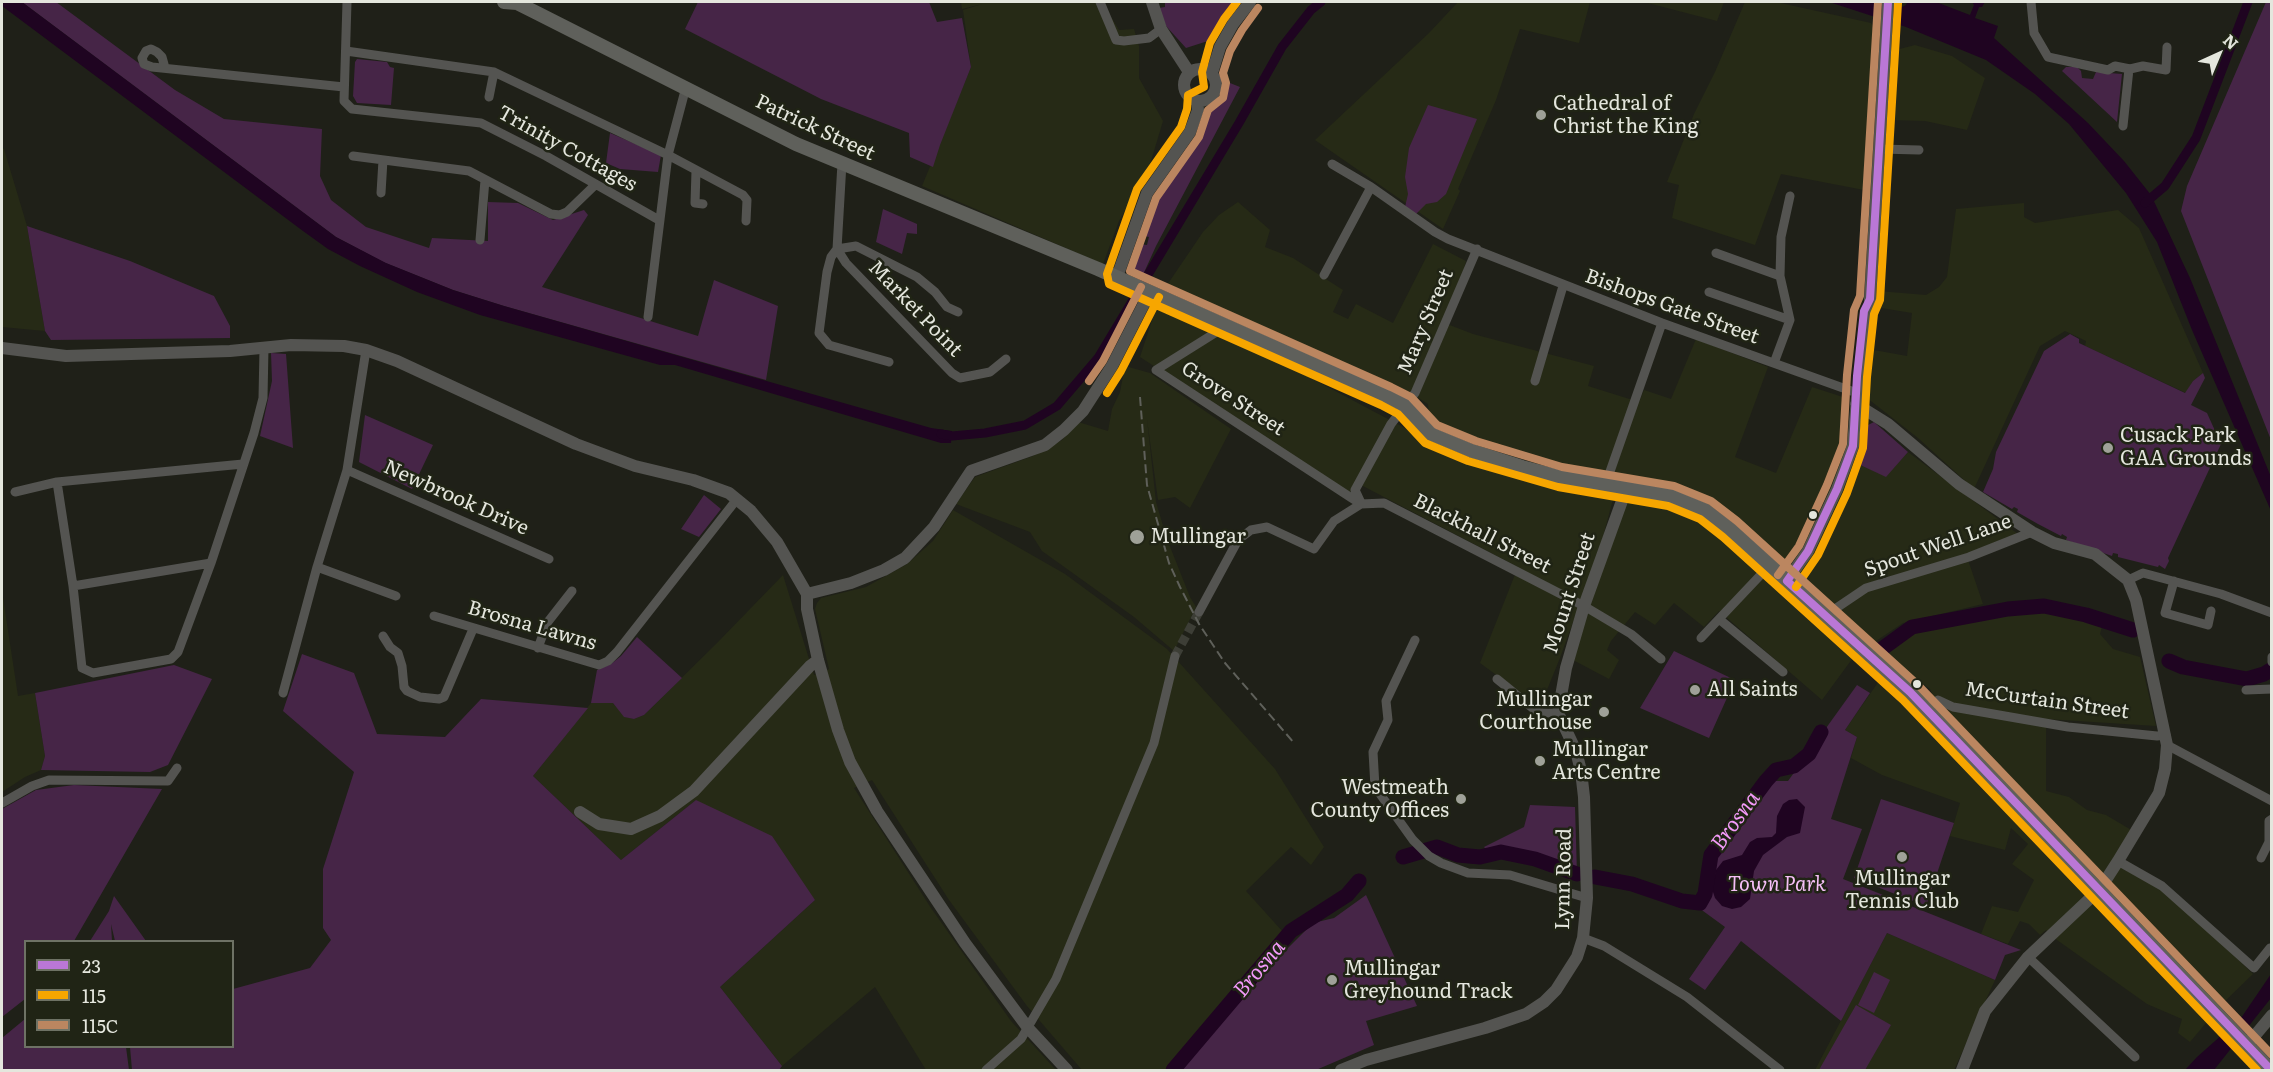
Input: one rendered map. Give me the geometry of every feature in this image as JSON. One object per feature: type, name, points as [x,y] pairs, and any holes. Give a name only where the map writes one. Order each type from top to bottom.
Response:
[{"type":"main road","name":"Patrick Street","points":[[504,2],[517,3],[796,144],[1117,277],[1404,405]]},
{"type":"main road","points":[[1404,405],[1431,434],[1472,451],[1560,477],[1671,495],[1705,510],[1826,615],[1926,709],[2271,1071]]},
{"type":"street","points":[[165,68],[344,87],[347,2]]},
{"type":"street","points":[[1100,2],[1116,40],[1149,38],[1161,29]]},
{"type":"street","points":[[1152,2],[1161,29],[1189,72]]},
{"type":"street","points":[[1212,73],[1200,68],[1189,72],[1185,76],[1183,87],[1188,96],[1197,101],[1206,100],[1214,93],[1216,83],[1212,73],[1220,47],[1233,24],[1250,2]]},
{"type":"street","points":[[1787,581],[1808,551],[1837,489],[1853,446],[1857,398],[1864,380],[1871,312],[1888,2]]},
{"type":"street","points":[[2031,2],[2034,33],[2048,57],[2108,70],[2115,66],[2129,69],[2143,66],[2166,70],[2167,47]]},
{"type":"street","points":[[346,51],[494,72],[668,154],[743,195],[747,200],[747,221]]},
{"type":"street","points":[[2123,126],[2129,69]]},
{"type":"street","points":[[489,97],[494,72]]},
{"type":"street","name":"Trinity Cottages","points":[[344,87],[344,101],[351,109],[481,123],[546,156],[659,220]]},
{"type":"street","points":[[648,317],[668,154],[686,87]]},
{"type":"street","points":[[1117,277],[1147,193],[1190,132],[1198,110],[1197,101]]},
{"type":"street","points":[[1880,149],[1919,150]]},
{"type":"street","points":[[353,156],[470,171],[551,214],[560,215],[567,212],[595,185]]},
{"type":"street","points":[[381,193],[383,160]]},
{"type":"street","points":[[842,163],[837,249],[831,256],[827,272],[819,333],[829,345],[889,362]]},
{"type":"street","name":"Bishops Gate Street","points":[[1332,164],[1371,187],[1435,232],[1563,286],[1774,363],[1857,398]]},
{"type":"street","points":[[696,171],[695,203],[703,204]]},
{"type":"street","points":[[480,240],[485,180]]},
{"type":"street","points":[[1324,275],[1371,187]]},
{"type":"street","points":[[1774,363],[1790,320],[1780,276],[1781,237],[1790,196]]},
{"type":"street","name":"Market Point","points":[[958,312],[947,307],[935,292],[917,277],[856,246],[837,249],[846,263],[952,373],[960,378],[990,372],[1006,359]]},
{"type":"street","name":"Mary Street","points":[[1361,504],[1355,490],[1390,424],[1415,393],[1477,249]]},
{"type":"street","points":[[1716,253],[1780,276]]},
{"type":"street","points":[[1535,381],[1563,286]]},
{"type":"street","points":[[1709,292],[1790,320]]},
{"type":"street","points":[[807,594],[851,583],[884,570],[905,558],[934,527],[971,471],[1045,445],[1064,430],[1083,411],[1155,294]]},
{"type":"street","points":[[1606,483],[1662,323]]},
{"type":"street","name":"Grove Street","points":[[1226,324],[1156,370],[1361,504]]},
{"type":"street","points":[[2,348],[66,357],[319,345],[366,350],[397,361],[576,444],[635,466],[718,488],[737,499],[751,511],[777,542],[807,594],[807,609],[818,660],[838,730],[850,762],[877,811],[965,943],[1028,1028],[1067,1071]]},
{"type":"street","points":[[57,482],[73,586],[82,668],[93,673],[171,659],[178,652],[211,563],[263,398],[264,348]]},
{"type":"street","points":[[282,693],[347,470],[366,350]]},
{"type":"street","points":[[1857,398],[1959,484],[2032,532],[2054,543],[2095,554],[2128,579],[2136,600],[2167,740],[2165,769],[2159,793],[2118,861],[2100,889],[2028,957],[1985,1011],[1962,1071]]},
{"type":"street","points":[[15,492],[57,482],[243,464]]},
{"type":"street","name":"Newbrook Drive","points":[[347,470],[549,559]]},
{"type":"street","name":"Mount Street","points":[[1558,713],[1566,668],[1584,606],[1627,487]]},
{"type":"street","name":"Brosna Lawns","points":[[434,616],[599,665],[608,662],[737,499]]},
{"type":"street","name":"Blackhall Street","points":[[1361,504],[1384,503],[1584,606],[1631,634],[1661,659]]},
{"type":"street","points":[[1199,612],[1238,540],[1251,530],[1267,527],[1314,549],[1334,521],[1361,504]]},
{"type":"street","name":"Spout Well Lane","points":[[1826,615],[1866,588],[1959,560],[2032,532]]},
{"type":"street","points":[[73,586],[211,563]]},
{"type":"street","points":[[1701,638],[1770,565]]},
{"type":"street","points":[[317,567],[396,596]]},
{"type":"street","points":[[2128,579],[2143,573],[2221,594],[2271,613]]},
{"type":"street","points":[[2174,581],[2165,613],[2208,625],[2211,611]]},
{"type":"street","points":[[538,648],[547,622],[572,591]]},
{"type":"street","points":[[1719,619],[1783,672]]},
{"type":"street","points":[[383,636],[390,647],[398,653],[407,692],[420,697],[440,699],[444,697],[473,629]]},
{"type":"street","points":[[1415,640],[1386,701],[1388,720],[1373,752],[1375,787],[1413,840],[1429,856],[1441,863],[1468,873],[1510,875],[1587,898]]},
{"type":"street","points":[[986,1071],[1021,1039],[1056,979],[1154,743],[1175,656]]},
{"type":"street","points":[[580,812],[599,824],[631,829],[660,816],[694,791],[818,660]]},
{"type":"street","points":[[1497,679],[1535,710],[1542,713],[1558,713]]},
{"type":"street","points":[[2246,690],[2271,689]]},
{"type":"street","name":"McCurtain Street","points":[[1926,709],[1938,700],[1953,707],[2068,727],[2157,736],[2167,740]]},
{"type":"street","name":"Lynn Road","points":[[1341,1071],[1365,1060],[1485,1029],[1526,1014],[1544,1002],[1556,990],[1577,957],[1583,939],[1587,898],[1581,771],[1576,751],[1558,713]]},
{"type":"street","points":[[2167,740],[2271,801]]},
{"type":"street","points":[[2,803],[32,786],[49,780],[168,781],[177,768]]},
{"type":"street","points":[[2261,858],[2269,842],[2271,819]]},
{"type":"street","points":[[2118,861],[2162,886],[2254,968],[2270,948]]},
{"type":"street","points":[[1583,939],[1604,946],[1687,997],[1780,1071]]},
{"type":"street","points":[[2028,957],[2135,1057]]},
{"type":"street","points":[[2243,1042],[2271,1015]]},
{"type":"shaded area","points":[[2,2],[22,2],[336,237],[386,263],[453,290],[504,306],[931,428],[952,431],[951,443],[941,443],[675,365],[660,365],[480,315],[417,292],[360,266],[328,249],[303,231],[2,6]]},
{"type":"shaded area","points":[[961,2],[1102,2],[1119,30],[1134,29],[1139,46],[1139,78],[1163,121],[1148,171],[1119,221],[1103,264],[922,186],[971,67],[963,10],[982,4],[962,9]]},
{"type":"shaded area","points":[[1458,2],[1590,2],[1579,43],[1520,29],[1496,100],[1443,229],[1315,140],[1429,33]]},
{"type":"shaded area","points":[[1644,2],[1724,2],[1717,21]]},
{"type":"shaded area","points":[[1745,2],[1776,2],[1871,23],[1874,28],[1870,187],[1864,190],[1781,174],[1755,245],[1672,218],[1679,185],[1667,182],[1694,114]]},
{"type":"shaded area","points":[[1829,2],[1878,2],[1900,8],[1907,2],[1936,2],[1970,15],[1974,5],[1972,2],[1985,2],[1982,7],[1979,7],[1975,18],[1998,26],[1994,38],[2088,123],[2124,161],[2151,195],[2190,278],[2271,477],[2271,511],[2192,330],[2157,242],[2126,193],[2069,124],[2035,94],[1986,60],[1906,27]]},
{"type":"shaded area","points":[[1915,45],[1952,56],[1985,78],[1967,130],[1925,121],[1891,120],[1896,50]]},
{"type":"shaded area","points":[[2,148],[27,226],[45,331],[2,327]]},
{"type":"shaded area","points":[[1238,202],[1270,230],[1265,247],[1293,258],[1343,290],[1333,312],[1348,319],[1356,304],[1393,323],[1433,244],[1466,261],[1462,276],[1411,393],[1165,288],[1203,232],[1219,215]]},
{"type":"shaded area","points":[[2024,203],[2024,217],[2035,223],[2118,210],[2139,228],[2203,373],[2193,381],[2186,393],[2085,346],[2086,341],[2065,331],[2040,346],[1974,489],[1918,438],[1867,398],[1874,350],[1907,356],[1912,313],[1875,307],[1878,291],[1926,295],[1939,287],[1947,277],[1956,209]]},
{"type":"shaded area","points":[[1158,302],[1226,333],[1435,444],[1485,461],[1616,488],[1600,548],[1540,707],[1480,663],[1518,567],[1361,485],[1348,493],[1140,357]]},
{"type":"shaded area","points":[[1447,324],[1473,334],[1594,366],[1588,386],[1639,402],[1644,390],[1671,399],[1696,339],[1768,367],[1735,457],[1776,473],[1812,387],[1846,398],[1838,460],[1858,464],[1886,476],[1908,452],[2018,534],[1966,554],[1983,604],[1903,623],[1855,655],[1822,700],[1719,611],[1704,627],[1674,603],[1655,625],[1635,612],[1611,641],[1607,650],[1619,660],[1609,679],[1573,660],[1592,594],[1634,479],[1535,463],[1442,433],[1429,416],[1428,404],[1417,397]]},
{"type":"shaded area","points":[[1125,366],[1150,373],[1231,429],[1190,508],[1175,497],[1158,500],[1147,419],[1156,502],[1167,539],[1196,607],[1174,651],[1134,617],[1042,551],[1030,532],[956,504],[975,477],[1033,456],[1062,440],[1078,422],[1108,431]]},
{"type":"shaded area","points":[[953,510],[1065,574],[1167,649],[1275,769],[1324,847],[1311,865],[1291,847],[1246,891],[1283,932],[1170,1070],[1082,1070],[1027,1006],[949,900],[872,780],[854,788],[931,908],[1011,1021],[1056,1070],[926,1070],[875,987],[782,1066],[720,987],[815,900],[696,800],[621,860],[533,776],[591,703],[613,703],[625,717],[634,719],[644,715],[783,575],[814,675],[829,669],[815,609],[817,603],[821,598],[866,587],[907,564],[933,541]]},
{"type":"shaded area","points":[[2,591],[18,696],[35,693],[45,756],[41,770],[2,792]]},
{"type":"shaded area","points":[[2023,611],[2056,612],[2103,622],[2100,634],[2113,649],[2140,657],[2156,726],[2046,719],[2046,791],[2069,797],[2087,810],[2106,815],[2133,831],[2114,862],[2159,888],[2193,916],[2253,974],[2222,1004],[2190,1042],[2178,1033],[2182,1019],[2147,1004],[2046,930],[2040,935],[2029,924],[2020,921],[2008,944],[1981,934],[1992,906],[2018,912],[2034,880],[2012,864],[2028,844],[2011,828],[2005,850],[1950,836],[1960,803],[1882,775],[1851,758],[1857,737],[1845,730],[1879,681],[1935,731],[1944,720],[1930,689],[1881,654],[1919,631],[1983,616]]},
{"type":"shaded area","points":[[1797,799],[1805,807],[1800,833],[1787,837],[1763,855],[1754,871],[1750,899],[1741,907],[1732,909],[1722,906],[1715,898],[1712,889],[1716,870],[1723,861],[1742,855],[1750,842],[1757,838],[1772,837],[1776,833],[1777,816],[1783,804]]},
{"type":"shaded area","points":[[1887,933],[1995,980],[1954,1070],[1815,1070]]},
{"type":"shaded area","points":[[2271,974],[2271,998],[2214,1070],[2185,1070],[2241,1018]]},
{"type":"green space","points":[[22,2],[56,2],[175,90],[224,119],[322,129],[320,176],[331,200],[366,227],[429,248],[432,238],[488,241],[488,202],[518,203],[553,220],[584,210],[588,215],[542,287],[698,336],[714,280],[778,306],[766,380],[504,306],[453,290],[383,262],[336,237]]},
{"type":"green space","points":[[698,2],[929,2],[937,22],[962,18],[971,67],[933,167],[910,157],[909,133],[821,99],[685,29]]},
{"type":"green space","points":[[1165,2],[1233,2],[1211,40],[1186,48],[1166,26],[1159,8],[1165,7]]},
{"type":"green space","points":[[2266,2],[2272,2],[2271,440],[2181,211],[2187,186]]},
{"type":"green space","points":[[357,59],[387,62],[390,67],[394,68],[391,105],[357,103],[353,96]]},
{"type":"green space","points":[[2066,67],[2077,67],[2081,71],[2082,78],[2093,79],[2096,72],[2122,74],[2117,122],[2062,71]]},
{"type":"green space","points":[[1225,81],[1240,87],[1142,277],[1133,269],[1139,244],[1147,245],[1149,237],[1141,235],[1147,211],[1166,180],[1183,160],[1201,132],[1208,111],[1224,93]]},
{"type":"green space","points":[[1428,105],[1477,119],[1446,194],[1437,202],[1426,204],[1416,214],[1405,207],[1408,194],[1405,177],[1409,148]]},
{"type":"green space","points":[[610,133],[661,155],[658,172],[620,169],[606,163]]},
{"type":"green space","points":[[883,209],[917,224],[917,234],[907,233],[902,254],[876,242]]},
{"type":"green space","points":[[27,226],[130,261],[214,296],[230,326],[230,338],[51,340],[45,331]]},
{"type":"green space","name":"Cusack Park GAA Grounds","points":[[2070,334],[2079,339],[2079,343],[2185,393],[2193,381],[2203,373],[2205,378],[2191,405],[2207,413],[2221,444],[2165,569],[2159,565],[2158,567],[2118,557],[2118,554],[2113,553],[2112,556],[2066,540],[2067,537],[2062,534],[2061,536],[2038,524],[2017,512],[2018,509],[2014,507],[2012,509],[1983,492],[1993,469],[1996,452],[2044,351]]},
{"type":"green space","points":[[271,353],[286,354],[293,448],[260,436],[272,381]]},
{"type":"green space","points":[[365,415],[433,445],[412,489],[359,462]]},
{"type":"green space","points":[[1874,422],[1908,452],[1886,477],[1858,464],[1868,425]]},
{"type":"green space","points":[[704,495],[721,509],[699,537],[681,529]]},
{"type":"green space","points":[[637,637],[682,678],[644,715],[634,719],[624,717],[613,703],[591,703],[597,670],[611,664],[621,656]]},
{"type":"green space","points":[[1674,651],[1735,680],[1709,738],[1640,708]]},
{"type":"green space","points":[[302,654],[354,673],[377,734],[445,737],[481,699],[588,708],[533,776],[621,860],[696,800],[772,836],[815,900],[720,987],[782,1066],[779,1070],[132,1070],[130,1048],[234,1048],[234,989],[310,968],[331,940],[323,928],[323,869],[354,772],[283,711]]},
{"type":"green space","points":[[174,665],[212,679],[168,765],[150,772],[41,770],[45,756],[35,693]]},
{"type":"green space","name":"Town Park","points":[[1857,685],[1870,693],[1845,730],[1857,737],[1831,819],[1862,829],[1843,879],[2021,950],[2005,955],[1995,980],[1887,933],[1841,1021],[1741,941],[1705,990],[1689,979],[1725,927],[1699,908],[1708,893],[1716,853],[1768,781],[1788,781]]},
{"type":"green space","points":[[74,785],[162,789],[75,940],[24,940],[24,1000],[2,1017],[2,809],[36,790]]},
{"type":"green space","name":"Mullingar Tennis Club","points":[[1881,799],[1954,823],[1926,906],[1854,878]]},
{"type":"green space","points":[[1530,805],[1575,807],[1577,874],[1535,859],[1501,852],[1490,854],[1484,847],[1524,827]]},
{"type":"green space","name":"Mullingar Greyhound Track","points":[[1366,895],[1417,1006],[1366,1021],[1374,1045],[1316,1070],[1180,1070],[1278,958],[1313,923],[1334,918]]},
{"type":"green space","points":[[114,896],[145,940],[115,940],[111,924],[112,940],[91,940],[109,911]]},
{"type":"green space","points":[[1874,972],[1890,980],[1874,1013],[1858,1005]]},
{"type":"green space","points":[[1856,1005],[1891,1025],[1865,1070],[1819,1070]]},
{"type":"green space","points":[[24,1020],[24,1048],[126,1048],[129,1070],[2,1070],[2,1038]]},
{"type":"waterway","points":[[941,434],[952,436],[985,433],[1025,425],[1057,406],[1098,358],[1282,47],[1311,10],[1321,2]]},
{"type":"waterway","points":[[2145,203],[2165,186],[2196,138],[2248,2]]},
{"type":"waterway","name":"Brosna","points":[[1879,651],[1912,627],[2008,609],[2044,606],[2086,615],[2133,630]]},
{"type":"waterway","name":"Brosna","points":[[2169,661],[2183,667],[2247,679],[2272,669]]},
{"type":"waterway","name":"Brosna","points":[[1595,877],[1632,884],[1682,901],[1700,903],[1705,894],[1711,855],[1766,781],[1776,770],[1794,766],[1809,754],[1821,732]]},
{"type":"waterway","name":"Brosna","points":[[1403,857],[1437,847],[1458,855],[1480,857],[1501,852],[1535,859],[1577,874]]},
{"type":"waterway","name":"Brosna","points":[[1173,1070],[1291,931],[1347,895],[1359,881]]},
{"type":"tunnel","points":[[1175,656],[1199,612]]},
{"type":"railway","points":[[1140,397],[1147,485],[1169,563],[1199,624],[1225,663],[1295,744]]},
{"type":"transit line","name":"115","points":[[1237,2],[1210,43],[1202,72],[1204,87],[1188,95],[1187,109],[1181,127],[1137,189],[1107,274],[1109,284],[1381,405],[1398,414],[1425,443],[1468,461],[1558,487],[1668,506],[1700,519],[1723,537],[1903,700],[2257,1070]]},
{"type":"transit line","name":"115C","points":[[1778,575],[1799,546],[1843,444],[1854,310],[1860,296],[1878,2]]},
{"type":"transit line","name":"23","points":[[1787,581],[1808,551],[1837,489],[1853,446],[1864,311],[1870,299],[1888,2]]},
{"type":"transit line","name":"115","points":[[1796,587],[1818,555],[1847,493],[1863,448],[1867,377],[1874,314],[1880,300],[1898,3]]},
{"type":"transit line","name":"115C","points":[[1258,8],[1230,51],[1223,73],[1226,83],[1223,98],[1208,110],[1199,137],[1156,198],[1130,271],[1391,387],[1411,397],[1437,425],[1476,441],[1562,467],[1674,486],[1711,501],[1737,521],[1918,685],[2272,1055]]},
{"type":"transit line","name":"115C","points":[[1089,381],[1103,361],[1141,287]]},
{"type":"transit line","name":"115","points":[[1107,393],[1121,371],[1159,297]]},
{"type":"transit line","name":"23","points":[[1787,581],[1910,692],[2271,1070]]},
{"type":"place","name":"Cathedral of Christ the King","points":[[1541,115]]},
{"type":"place","name":"Cusack Park GAA Grounds","points":[[2108,448]]},
{"type":"place","name":"Mullingar","points":[[1137,537]]},
{"type":"place","name":"All Saints","points":[[1695,690]]},
{"type":"place","name":"Mullingar Courthouse","points":[[1604,712]]},
{"type":"place","name":"Mullingar Arts Centre","points":[[1540,761]]},
{"type":"place","name":"Westmeath County Offices","points":[[1461,799]]},
{"type":"place","name":"Mullingar Tennis Club","points":[[1902,857]]},
{"type":"place","name":"Mullingar Greyhound Track","points":[[1332,980]]}]
